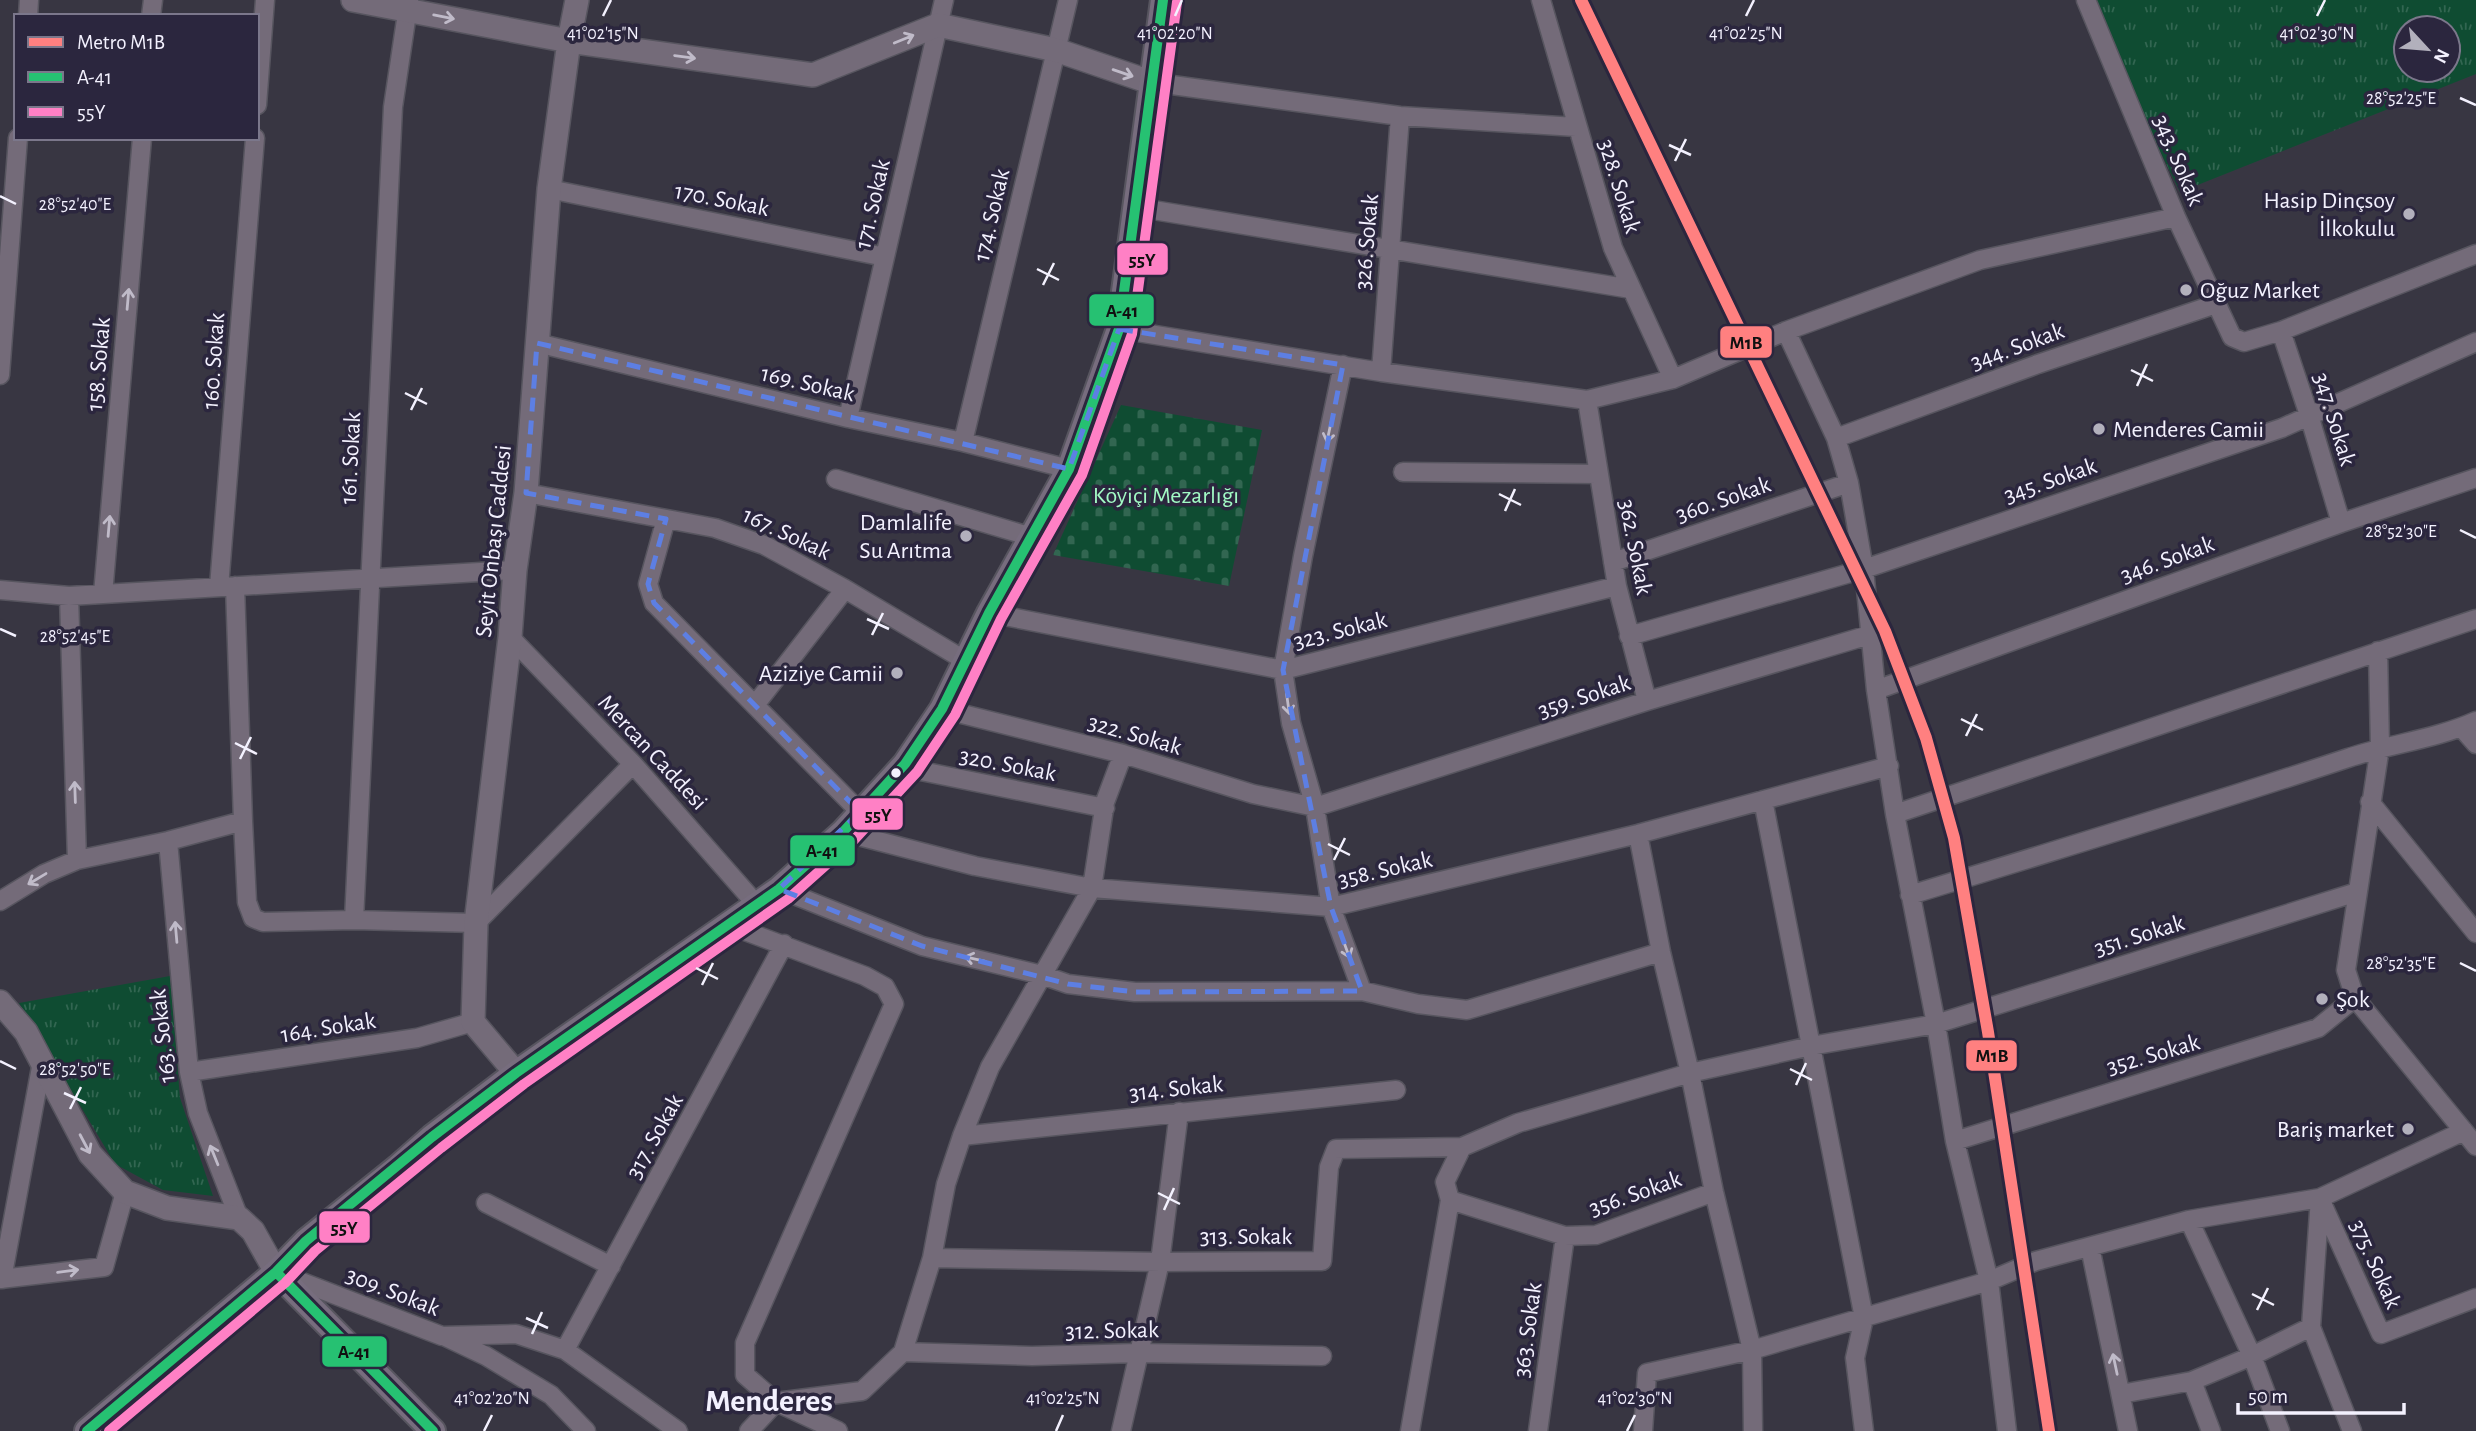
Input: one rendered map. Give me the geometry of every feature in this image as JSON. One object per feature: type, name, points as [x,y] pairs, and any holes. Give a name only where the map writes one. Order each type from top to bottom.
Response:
[{"type":"main road","points":[[88,1431],[276,1272],[306,1241],[432,1137],[516,1073],[779,889],[843,832],[901,767],[942,709],[989,613],[1069,469],[1119,329],[1163,0]]},
{"type":"main road","points":[[276,1272],[433,1431]]},
{"type":"street","points":[[259,79],[265,0]]},
{"type":"street","points":[[353,0],[408,5],[569,41],[813,75],[938,25],[1056,50],[1150,82],[1400,116],[1576,127]]},
{"type":"street","name":"Seyit Onbaşı Caddesi","points":[[473,1022],[476,923],[526,493],[549,189],[577,0]]},
{"type":"street","name":"171. Sokak","points":[[848,418],[944,0]]},
{"type":"street","name":"174. Sokak","points":[[963,442],[1068,0]]},
{"type":"street","name":"328. Sokak","points":[[1541,0],[1613,248],[1673,379]]},
{"type":"street","name":"343. Sokak","points":[[2086,0],[2176,217],[2232,337],[2244,342],[2281,331]]},
{"type":"street","name":"161. Sokak","points":[[354,920],[393,107],[408,5]]},
{"type":"street","name":"326. Sokak","points":[[1381,372],[1400,116]]},
{"type":"street","points":[[0,375],[18,140]]},
{"type":"street","name":"158. Sokak","points":[[103,594],[142,140]]},
{"type":"street","name":"160. Sokak","points":[[255,140],[227,587],[247,902],[253,918],[263,922],[354,920]]},
{"type":"street","name":"170. Sokak","points":[[549,189],[885,257]]},
{"type":"street","points":[[1135,207],[1631,289]]},
{"type":"street","points":[[1119,329],[1381,372],[1587,400],[1673,379],[1786,331],[1980,260],[2176,217]]},
{"type":"street","points":[[2281,331],[2476,254]]},
{"type":"street","name":"344. Sokak","points":[[1836,438],[2038,364],[2216,304]]},
{"type":"street","points":[[1786,331],[1836,438],[1849,483],[1864,569],[1869,635],[1895,814],[1936,1024],[1955,1141],[1989,1281],[2007,1431]]},
{"type":"street","name":"347. Sokak","points":[[2281,331],[2340,523]]},
{"type":"street","name":"345. Sokak","points":[[1629,636],[1864,569],[2269,432],[2476,342]]},
{"type":"street","name":"169. Sokak","points":[[537,343],[1069,469]]},
{"type":"street","points":[[1343,365],[1303,556],[1283,670],[1291,723],[1315,807],[1331,907],[1362,991]]},
{"type":"street","name":"362. Sokak","points":[[1587,400],[1617,586],[1647,701]]},
{"type":"street","points":[[1403,472],[1598,474]]},
{"type":"street","name":"346. Sokak","points":[[1876,690],[2340,523],[2476,478]]},
{"type":"street","points":[[836,479],[1032,537]]},
{"type":"street","name":"360. Sokak","points":[[1613,562],[1849,483]]},
{"type":"street","name":"167. Sokak","points":[[526,493],[715,528],[764,545],[845,589],[966,661]]},
{"type":"street","points":[[666,519],[648,584],[654,603],[860,812]]},
{"type":"street","points":[[0,590],[69,596],[515,570]]},
{"type":"street","name":"323. Sokak","points":[[989,613],[1283,670],[1617,586]]},
{"type":"street","points":[[755,705],[845,589]]},
{"type":"street","points":[[69,596],[77,860]]},
{"type":"street","points":[[1895,814],[2476,620]]},
{"type":"street","name":"359. Sokak","points":[[1315,807],[1647,701],[1869,635]]},
{"type":"street","name":"Mercan Caddesi","points":[[510,637],[633,764],[756,904]]},
{"type":"street","points":[[2378,651],[2379,747],[2346,970],[2355,998],[2476,1146]]},
{"type":"street","name":"322. Sokak","points":[[942,709],[1123,754],[1253,794],[1315,807]]},
{"type":"street","points":[[1910,895],[2225,799],[2379,747],[2469,724],[2476,744]]},
{"type":"street","points":[[749,1431],[776,1402],[862,1391],[903,1352],[932,1258],[946,1184],[961,1136],[990,1067],[1092,888],[1105,808],[1123,754]]},
{"type":"street","points":[[354,920],[476,923],[633,764]]},
{"type":"street","name":"358. Sokak","points":[[843,832],[975,866],[1092,888],[1331,907],[1637,834],[1889,766]]},
{"type":"street","name":"320. Sokak","points":[[901,767],[1105,808]]},
{"type":"street","points":[[1763,800],[1864,1318],[1855,1358],[1864,1431]]},
{"type":"street","points":[[2370,802],[2476,933]]},
{"type":"street","points":[[0,901],[44,874],[77,860],[168,841],[243,821]]},
{"type":"street","points":[[1637,834],[1714,1192],[1752,1350],[1752,1431]]},
{"type":"street","name":"163. Sokak","points":[[168,841],[189,1072],[198,1113],[239,1218]]},
{"type":"street","points":[[779,889],[922,946],[1042,975],[1068,984],[1135,992],[1362,991],[1418,1004],[1468,1010],[1661,952]]},
{"type":"street","name":"351. Sokak","points":[[1462,1147],[1518,1123],[1690,1073],[1811,1046],[1936,1024],[2357,892]]},
{"type":"street","points":[[729,925],[865,976],[885,987],[894,1004],[745,1343],[744,1375],[776,1402],[838,1431]]},
{"type":"street","name":"317. Sokak","points":[[565,1350],[784,944]]},
{"type":"street","name":"352. Sokak","points":[[1955,1141],[2318,1028],[2355,998]]},
{"type":"street","points":[[0,1002],[26,1032],[90,1154],[125,1192],[167,1208],[239,1218],[253,1231],[276,1272]]},
{"type":"street","points":[[473,1022],[516,1073]]},
{"type":"street","name":"164. Sokak","points":[[189,1072],[417,1038],[473,1022]]},
{"type":"street","points":[[41,1062],[1,1279],[104,1267],[125,1192]]},
{"type":"street","name":"314. Sokak","points":[[961,1136],[1396,1090]]},
{"type":"street","points":[[1121,1431],[1160,1262],[1179,1112]]},
{"type":"street","points":[[1643,1431],[1647,1373],[1752,1350],[1989,1281],[2036,1261],[2189,1220],[2320,1198],[2464,1131]]},
{"type":"street","points":[[1410,1431],[1450,1200],[1445,1182],[1462,1147]]},
{"type":"street","name":"313. Sokak","points":[[932,1258],[1160,1262],[1322,1261],[1329,1167],[1336,1149],[1462,1147]]},
{"type":"street","name":"356. Sokak","points":[[1450,1200],[1565,1236],[1596,1235],[1714,1192]]},
{"type":"street","points":[[2320,1198],[2311,1327],[2352,1431]]},
{"type":"street","name":"375. Sokak","points":[[2320,1198],[2381,1334],[2476,1298]]},
{"type":"street","points":[[486,1203],[611,1266]]},
{"type":"street","points":[[2189,1220],[2252,1356],[2280,1431]]},
{"type":"street","name":"363. Sokak","points":[[1538,1431],[1565,1236]]},
{"type":"street","points":[[2090,1247],[2128,1431]]},
{"type":"street","name":"309. Sokak","points":[[276,1272],[442,1336],[516,1334],[565,1350],[678,1431]]},
{"type":"street","points":[[2121,1394],[2192,1381],[2311,1327]]},
{"type":"street","points":[[442,1336],[486,1356],[551,1395],[586,1431]]},
{"type":"street","name":"312. Sokak","points":[[903,1352],[1032,1356],[1138,1353],[1322,1356]]},
{"type":"street","points":[[2192,1381],[2211,1431]]},
{"type":"highlighted area","points":[[1119,329],[1343,365],[1283,670],[1331,907],[1362,991],[1135,992],[1068,984],[922,946],[779,889],[860,812],[654,603],[648,584],[666,519],[526,493],[537,343],[1069,469]]},
{"type":"green space","points":[[2086,0],[2476,0],[2476,74],[2462,80],[2462,14],[2392,14],[2392,84],[2451,84],[2180,192]]},
{"type":"green space","name":"Köyiçi Mezarlığı","points":[[1121,405],[1262,430],[1229,586],[1053,555]]},
{"type":"green space","points":[[170,976],[180,1098],[213,1196],[163,1190],[115,1164],[19,1003]]},
{"type":"metro line","name":"M1B","points":[[1581,0],[1885,631],[1926,738],[1954,838],[1988,1032],[2049,1431]]},
{"type":"transit line","name":"A-41","points":[[87,1431],[276,1272],[306,1241],[432,1137],[516,1073],[779,889],[843,832],[905,764],[942,709],[989,613],[1069,469],[1119,329],[1163,0]]},
{"type":"transit line","name":"55Y","points":[[109,1431],[285,1283],[315,1251],[441,1148],[524,1084],[788,899],[853,841],[917,772],[955,715],[1001,619],[1082,475],[1132,334],[1177,2]]},
{"type":"transit line","name":"A-41","points":[[276,1272],[433,1431]]},
{"type":"place","name":"Hasip Dinçsoy İlkokulu","points":[[2409,214]]},
{"type":"place","name":"Oğuz Market","points":[[2186,290]]},
{"type":"place","name":"Menderes Camii","points":[[2099,429]]},
{"type":"place","name":"Damlalife Su Arıtma","points":[[966,536]]},
{"type":"place","name":"Aziziye Camii","points":[[897,673]]},
{"type":"place","name":"Şok","points":[[2322,999]]},
{"type":"place","name":"Bariş market","points":[[2408,1129]]},
{"type":"district","name":"Menderes","points":[[769,1400]]}]
